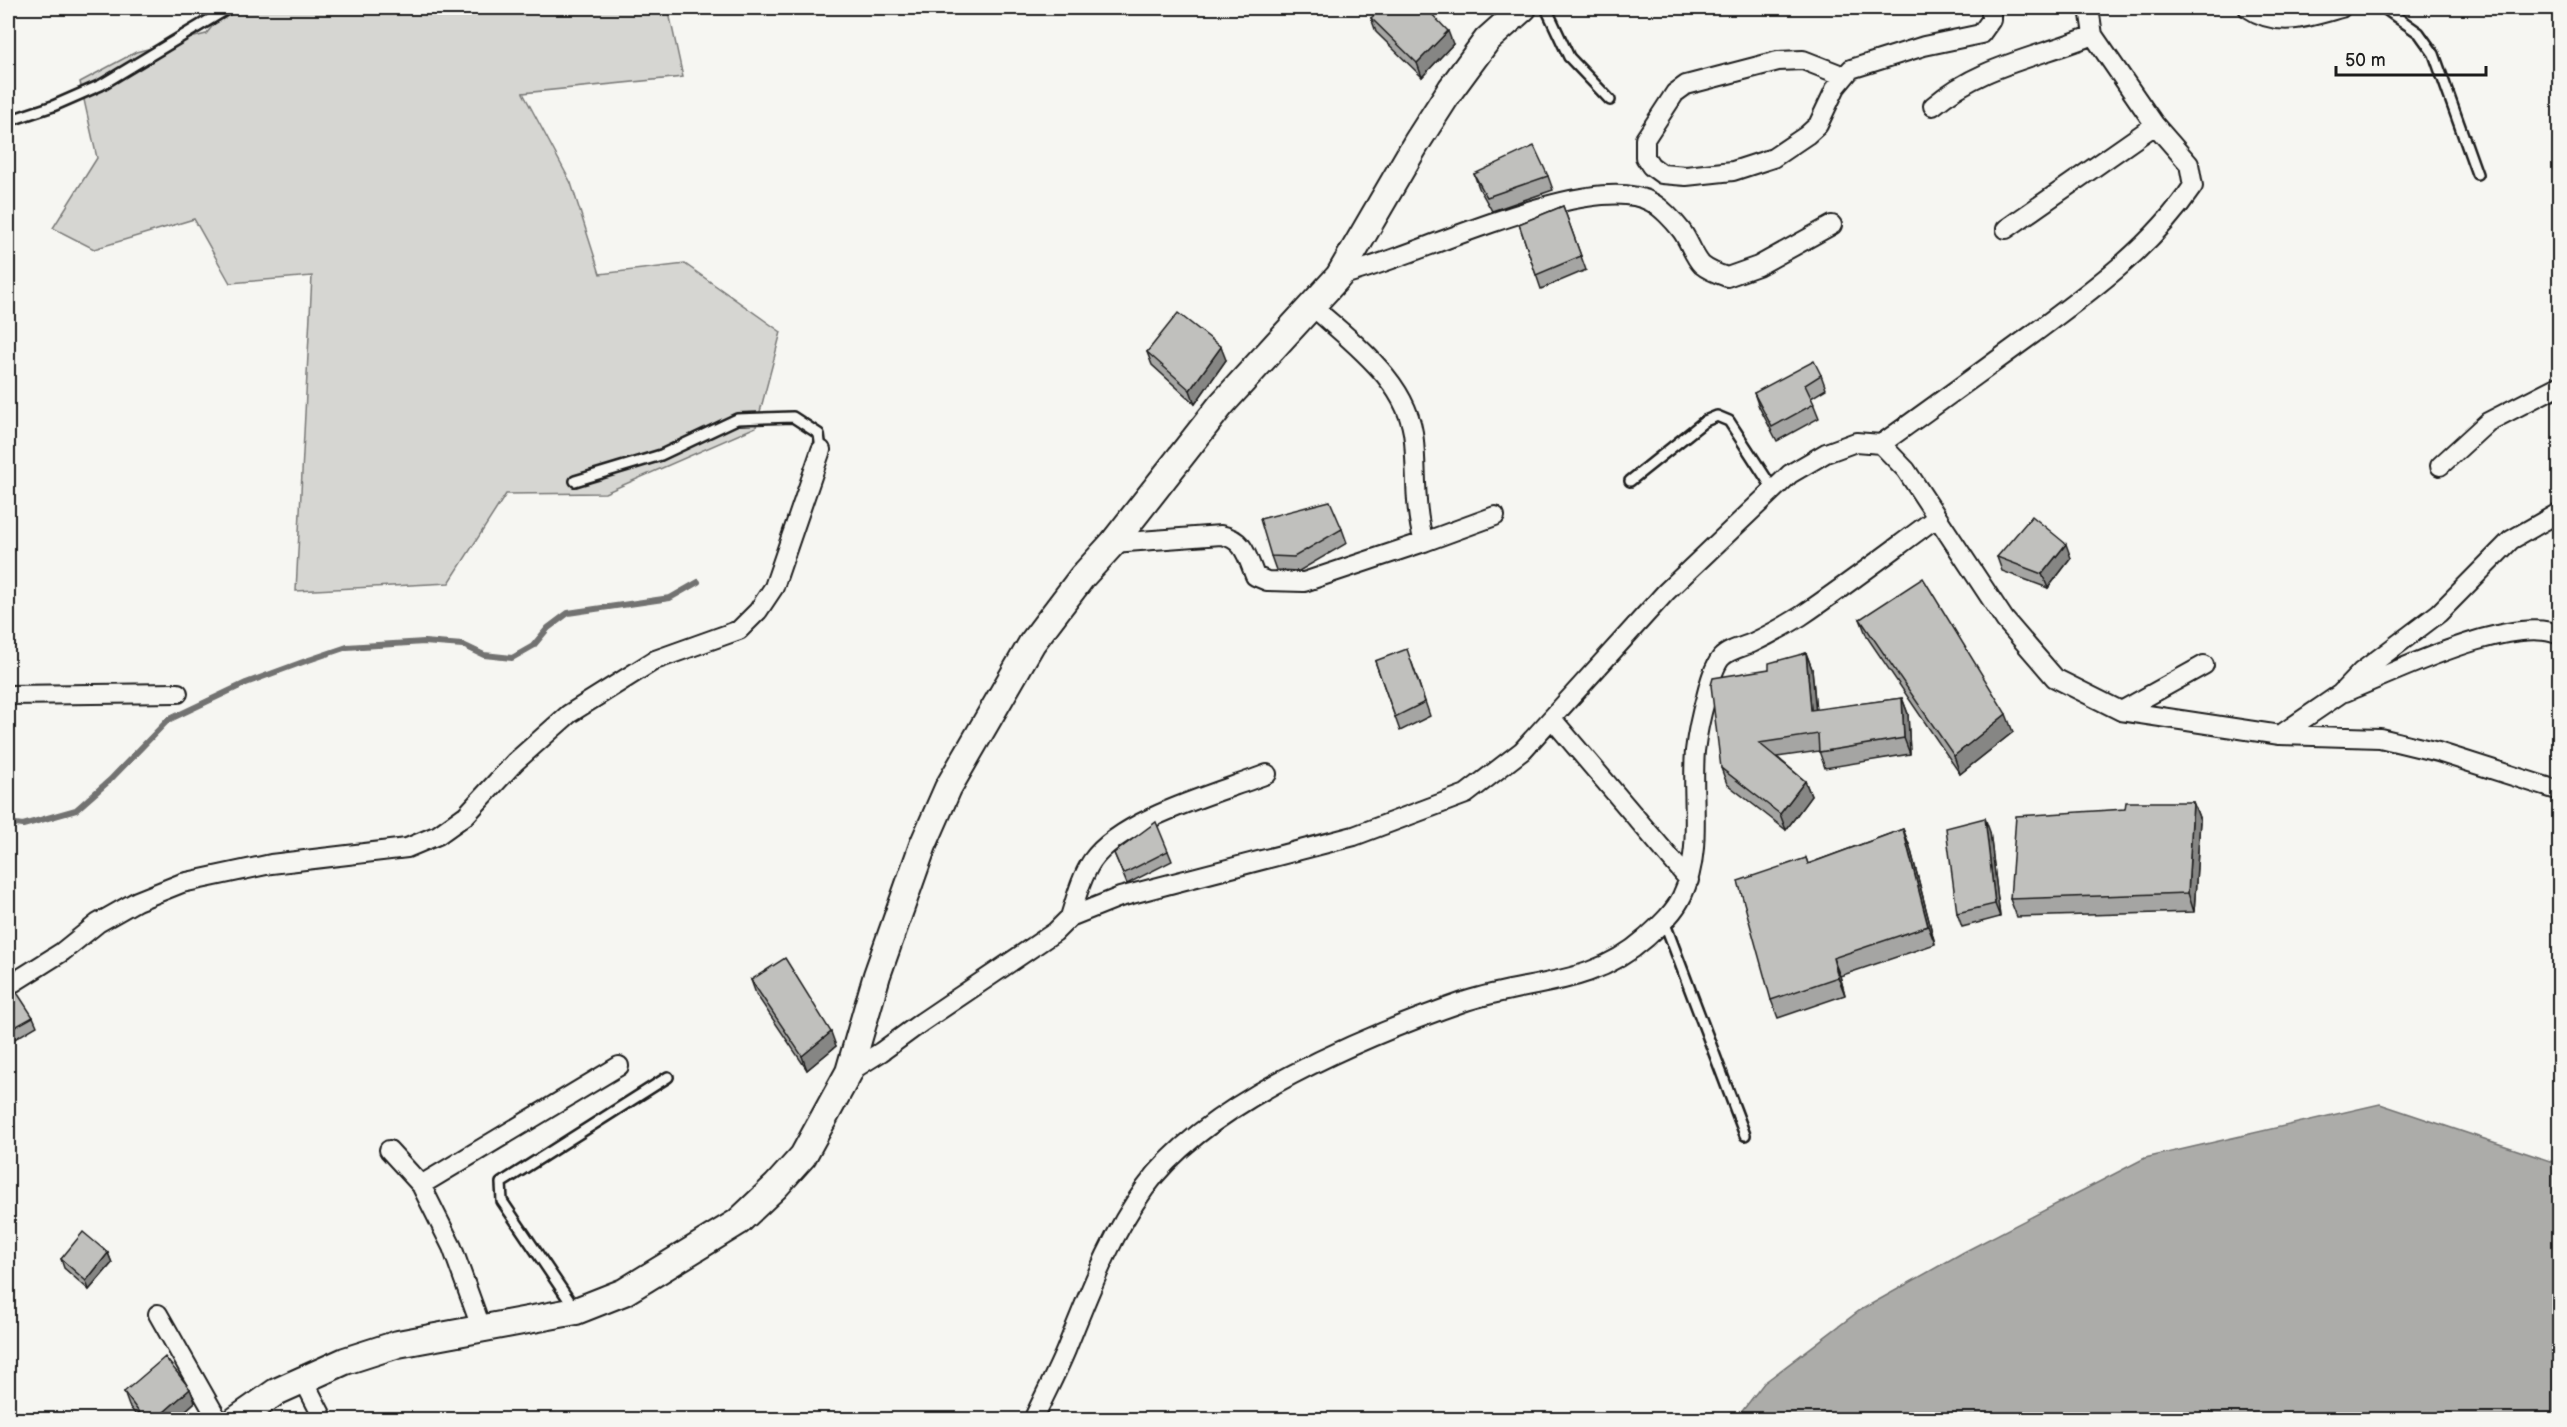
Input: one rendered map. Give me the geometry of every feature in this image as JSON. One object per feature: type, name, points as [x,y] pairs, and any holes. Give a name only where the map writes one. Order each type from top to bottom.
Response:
[{"type":"street","points":[[236,1419],[276,1392],[345,1361],[398,1344],[576,1311],[624,1292],[738,1222],[776,1186],[803,1156],[849,1072],[877,975],[923,845],[948,788],[1032,643],[1082,577],[1113,543],[1221,405],[1339,276],[1417,142],[1451,89],[1487,40],[1523,8]]},
{"type":"street","points":[[1844,76],[1803,60],[1779,61],[1686,86],[1674,93],[1645,139],[1645,157],[1651,166],[1662,174],[1686,176],[1733,171],[1773,158],[1818,125],[1844,76],[1851,69],[1924,46],[1981,34],[1991,20],[1991,8]]},
{"type":"street","points":[[1070,916],[1120,897],[1354,836],[1466,794],[1522,751],[1553,720],[1666,592],[1790,474],[1826,453],[1856,442],[1881,444],[2083,297],[2139,250],[2181,205],[2193,186],[2189,164],[2155,125],[2093,35],[2089,8]]},
{"type":"street","points":[[2248,8],[2270,19],[2294,21],[2341,8]]},
{"type":"street","points":[[1933,106],[1954,88],[1981,73],[2093,35]]},
{"type":"street","points":[[2006,229],[2155,125]]},
{"type":"street","points":[[1339,276],[1370,269],[1547,205],[1603,193],[1624,194],[1652,202],[1681,230],[1701,264],[1726,277],[1758,266],[1832,225]]},
{"type":"street","points":[[1311,305],[1380,370],[1402,401],[1414,440],[1418,519],[1424,542]]},
{"type":"street","points":[[2440,466],[2488,422],[2559,385]]},
{"type":"street","points":[[1881,444],[1906,470],[2005,620],[2055,678],[2121,711],[2280,735],[2380,738],[2438,752],[2559,791]]},
{"type":"street","points":[[8,986],[62,952],[98,923],[137,902],[182,883],[271,864],[407,848],[438,835],[466,815],[516,762],[569,714],[655,660],[740,630],[758,611],[774,587],[821,450]]},
{"type":"street","points":[[2280,735],[2340,694],[2361,672],[2439,613],[2511,540],[2559,512]]},
{"type":"street","points":[[1113,543],[1153,538],[1234,537],[1242,544],[1255,576],[1267,581],[1304,582],[1495,516]]},
{"type":"street","points":[[1034,1419],[1110,1245],[1145,1187],[1165,1164],[1198,1135],[1264,1091],[1365,1039],[1403,1023],[1484,995],[1548,985],[1596,971],[1621,959],[1664,921],[1681,900],[1689,880],[1693,850],[1695,752],[1699,722],[1715,669],[1722,657],[1772,633],[1801,615],[1936,518]]},
{"type":"street","points":[[2340,694],[2497,634],[2530,628],[2559,635]]},
{"type":"street","points":[[2121,711],[2205,665]]},
{"type":"street","points":[[8,695],[178,693]]},
{"type":"street","points":[[1553,720],[1689,880]]},
{"type":"street","points":[[849,1072],[1055,932],[1070,916],[1080,886],[1093,861],[1115,837],[1149,819],[1267,774]]},
{"type":"street","points":[[421,1185],[619,1066]]},
{"type":"street","points":[[389,1150],[421,1185],[452,1247],[481,1327]]},
{"type":"street","points":[[158,1314],[219,1419]]},
{"type":"street","points":[[303,1379],[324,1419]]},
{"type":"lane","points":[[8,121],[53,106],[102,85],[229,8]]},
{"type":"lane","points":[[1546,8],[1569,57],[1610,100]]},
{"type":"lane","points":[[2384,8],[2419,33],[2434,54],[2477,174]]},
{"type":"lane","points":[[1629,481],[1705,421],[1717,416],[1729,421],[1773,489]]},
{"type":"lane","points":[[575,481],[661,455],[737,419],[793,417],[819,434],[821,450]]},
{"type":"lane","points":[[1664,921],[1745,1135]]},
{"type":"lane","points":[[576,1311],[502,1201],[501,1183],[668,1077]]},
{"type":"shaded area","points":[[227,8],[668,8],[683,77],[523,93],[571,183],[600,274],[685,264],[781,332],[756,427],[605,493],[506,494],[449,583],[296,591],[312,276],[230,283],[194,219],[94,249],[53,228],[97,158],[80,82],[136,52],[206,34]]},
{"type":"shaded area","points":[[2380,1104],[2559,1164],[2559,1419],[1736,1419],[1764,1383],[1859,1311],[1964,1252],[2145,1158]]},
{"type":"building","points":[[1381,8],[1426,8],[1448,31],[1417,63],[1371,18]]},
{"type":"building","points":[[1534,146],[1548,176],[1487,197],[1474,174]]},
{"type":"building","points":[[1563,206],[1581,256],[1536,275],[1519,224]]},
{"type":"building","points":[[1178,313],[1221,347],[1190,390],[1147,352]]},
{"type":"building","points":[[1814,361],[1821,375],[1805,385],[1814,404],[1772,427],[1754,393]]},
{"type":"building","points":[[1330,501],[1342,529],[1294,557],[1271,556],[1260,519]]},
{"type":"building","points":[[2032,516],[2066,544],[2042,574],[1997,557]]},
{"type":"building","points":[[1923,578],[2006,714],[1954,756],[1860,619]]},
{"type":"building","points":[[1407,649],[1425,702],[1395,717],[1375,661]]},
{"type":"building","points":[[1806,653],[1811,710],[1902,698],[1904,738],[1819,752],[1818,734],[1759,743],[1805,781],[1780,814],[1721,768],[1711,685],[1713,678],[1769,669],[1769,663]]},
{"type":"building","points":[[2126,802],[2193,802],[2188,893],[2010,899],[2016,816],[2125,809]]},
{"type":"building","points":[[1985,818],[1995,904],[1957,913],[1946,828]]},
{"type":"building","points":[[1156,822],[1168,851],[1123,874],[1114,853]]},
{"type":"building","points":[[1903,829],[1928,926],[1833,958],[1838,977],[1771,1000],[1738,881],[1806,858],[1808,864]]},
{"type":"building","points":[[785,958],[831,1032],[802,1056],[751,980]]},
{"type":"building","points":[[14,988],[33,1017],[8,1031],[8,992]]},
{"type":"building","points":[[83,1232],[108,1253],[86,1281],[61,1259]]},
{"type":"building","points":[[165,1357],[190,1389],[156,1419],[144,1419],[124,1392]]},
{"type":"waterway","points":[[8,823],[23,825],[76,810],[110,780],[168,720],[246,683],[303,662],[347,647],[424,642],[463,645],[484,655],[512,658],[533,646],[548,628],[568,613],[670,598],[698,582]]}]
